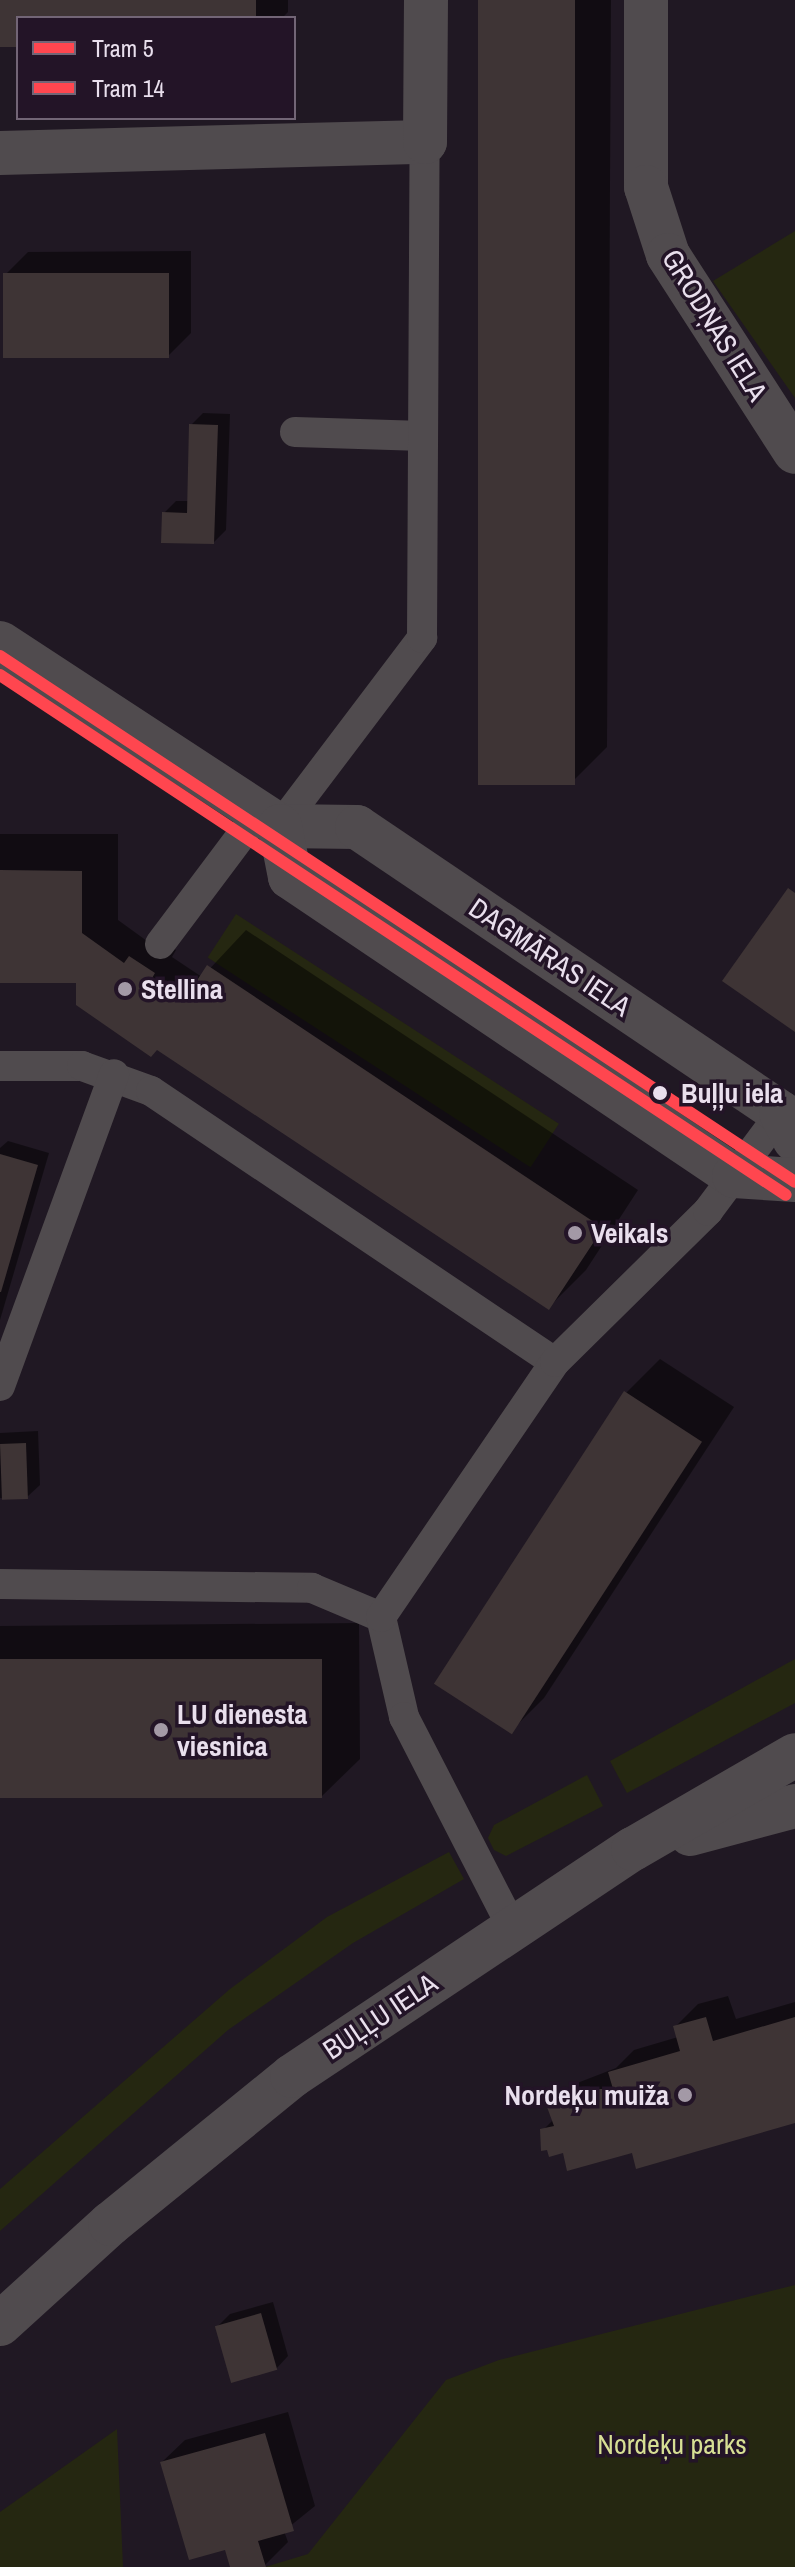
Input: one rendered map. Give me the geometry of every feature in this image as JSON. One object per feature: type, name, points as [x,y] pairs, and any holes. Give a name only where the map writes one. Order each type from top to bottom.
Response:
[{"type":"street","points":[[0,153],[425,142],[426,0]]},
{"type":"street","name":"GRODŅAS IELA","points":[[646,0],[646,187],[668,255],[795,452]]},
{"type":"street","points":[[0,643],[269,819],[290,877],[734,1176],[795,1180]]},
{"type":"street","name":"DAGMĀRAS IELA","points":[[269,819],[357,827],[788,1126]]},
{"type":"street","name":"BUĻĻU IELA","points":[[0,2324],[110,2224],[292,2076],[633,1849],[795,1755]]},
{"type":"street","points":[[633,1849],[795,1806]]},
{"type":"lane","points":[[160,944],[422,638],[425,142]]},
{"type":"lane","points":[[295,432],[423,436]]},
{"type":"lane","points":[[0,1066],[82,1066],[114,1074],[151,1091],[555,1362]]},
{"type":"lane","points":[[0,1386],[114,1074]]},
{"type":"lane","points":[[512,1927],[404,1717],[381,1617],[555,1362],[708,1211],[734,1176],[788,1126]]},
{"type":"lane","points":[[0,1584],[312,1588],[381,1617]]},
{"type":"green space","points":[[795,231],[795,398],[713,281]]},
{"type":"green space","points":[[236,914],[559,1124],[531,1167],[208,958]]},
{"type":"green space","points":[[795,1659],[795,1703],[627,1793],[610,1761]]},
{"type":"green space","points":[[587,1775],[603,1806],[506,1856],[494,1850],[488,1838],[494,1825]]},
{"type":"green space","points":[[449,1852],[464,1879],[353,1943],[228,2030],[0,2231],[0,2189],[230,1989],[327,1917]]},
{"type":"green space","name":"Nordeķu parks","points":[[795,2285],[795,2567],[265,2567],[308,2554],[446,2380],[499,2360]]},
{"type":"green space","points":[[117,2429],[123,2567],[0,2567],[0,2512]]},
{"type":"building","points":[[0,0],[256,0],[256,16],[16,16],[16,47],[0,47]]},
{"type":"building","points":[[478,0],[575,0],[575,785],[478,785]]},
{"type":"building","points":[[3,273],[169,273],[169,358],[3,358]]},
{"type":"building","points":[[189,424],[218,425],[214,544],[161,543],[162,512],[187,513]]},
{"type":"building","points":[[0,870],[82,871],[82,933],[124,963],[129,956],[155,973],[151,980],[183,1002],[207,965],[603,1228],[549,1310],[157,1050],[151,1057],[76,1005],[76,983],[0,983]]},
{"type":"building","points":[[788,888],[795,893],[795,1032],[722,981]]},
{"type":"building","points":[[0,1154],[38,1165],[1,1292],[0,1292]]},
{"type":"building","points":[[624,1391],[702,1442],[512,1734],[434,1684]]},
{"type":"building","points":[[26,1443],[28,1499],[2,1500],[0,1444]]},
{"type":"building","name":"LU dienesta viesnica","points":[[0,1659],[322,1659],[322,1798],[0,1798]]},
{"type":"building","name":"Nordeķu muiža","points":[[706,2017],[713,2041],[795,2017],[795,2123],[636,2169],[632,2153],[567,2171],[563,2153],[549,2157],[547,2150],[541,2151],[540,2129],[554,2126],[547,2107],[593,2089],[613,2089],[608,2072],[680,2051],[673,2026]]},
{"type":"building","points":[[261,2313],[277,2370],[231,2383],[215,2326]]},
{"type":"building","points":[[265,2433],[294,2531],[258,2541],[266,2567],[230,2567],[225,2550],[189,2560],[160,2462]]},
{"type":"tram line","name":"5","points":[[0,656],[795,1182]]},
{"type":"tram line","name":"14","points":[[0,675],[786,1195]]},
{"type":"place","name":"Stellina","points":[[125,989]]},
{"type":"place","name":"Buļļu iela","points":[[660,1093]]},
{"type":"place","name":"Veikals","points":[[575,1233]]},
{"type":"place","name":"LU dienesta viesnica","points":[[161,1730]]},
{"type":"place","name":"Nordeķu muiža","points":[[685,2095]]}]
